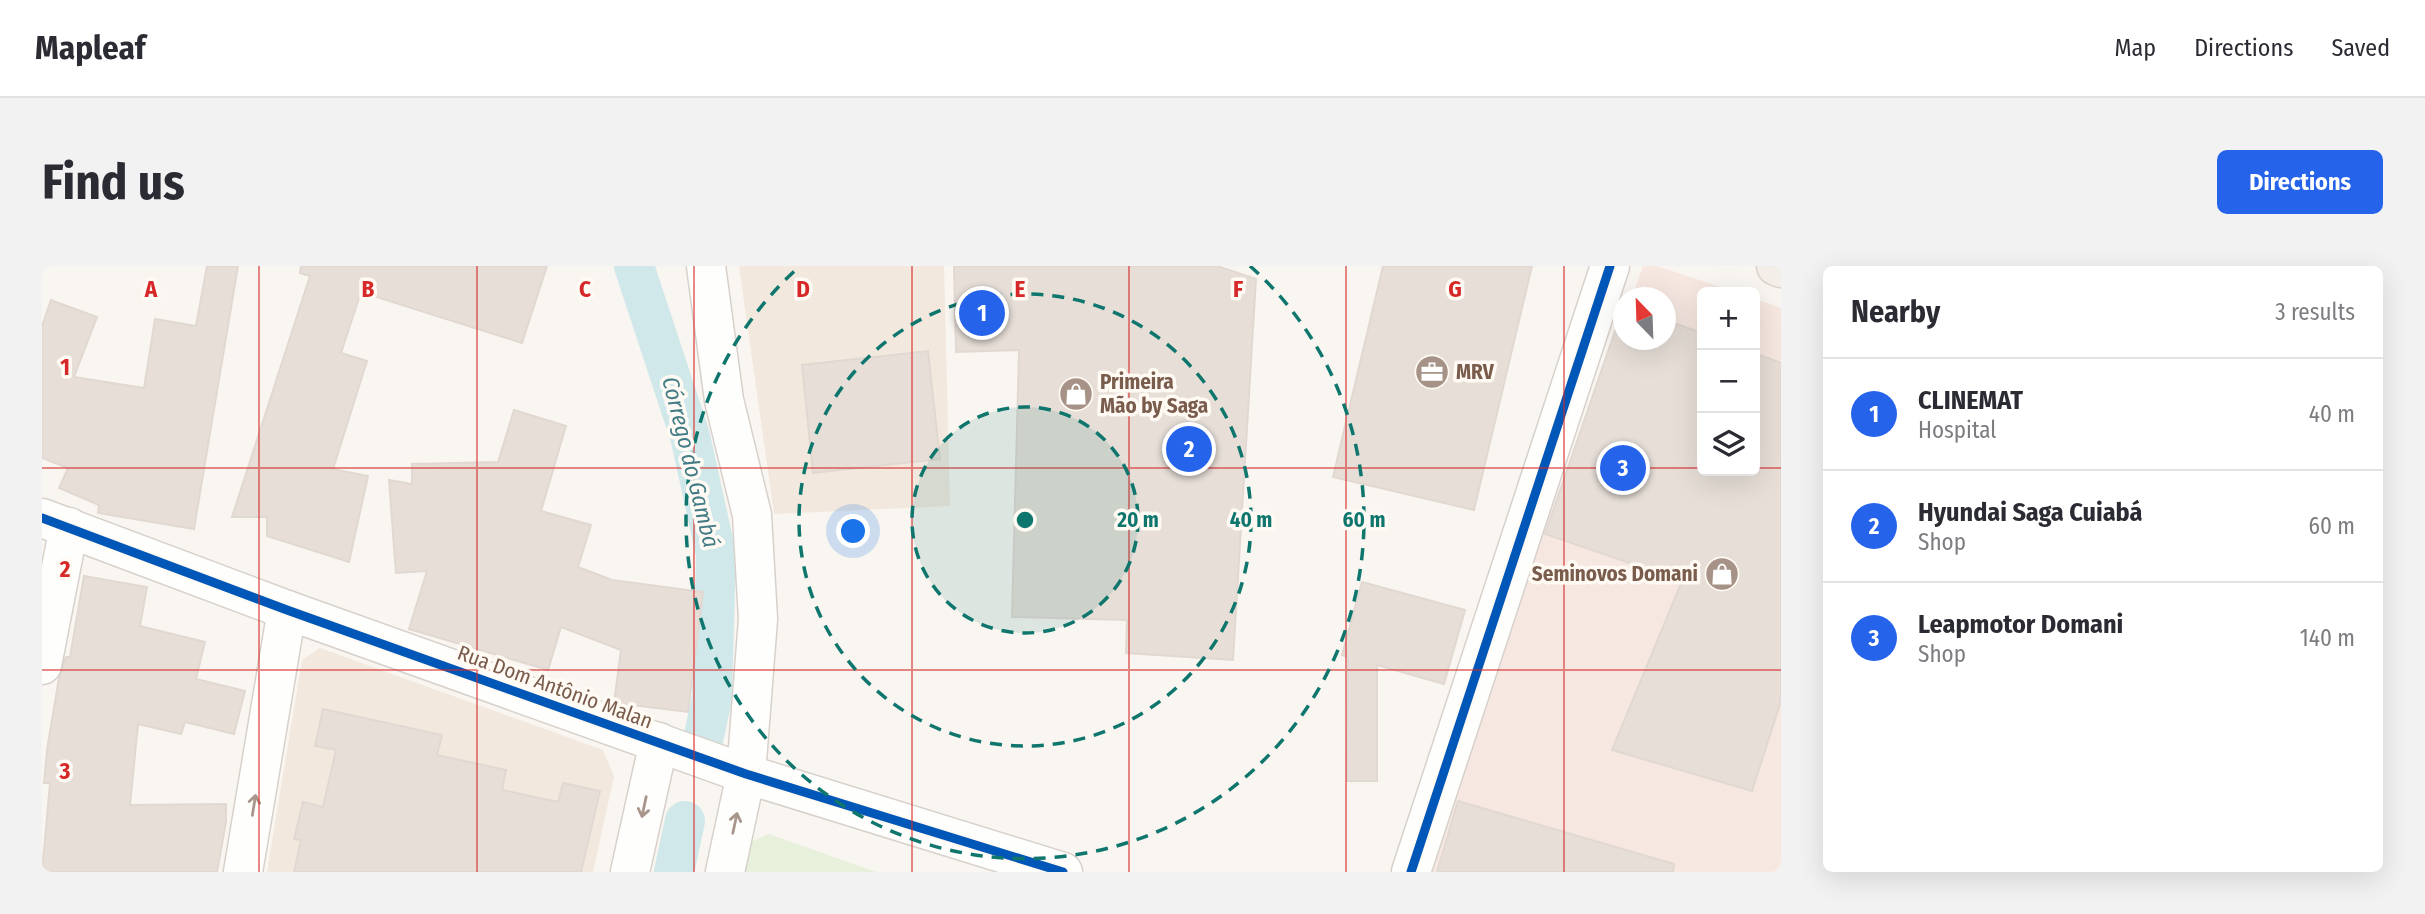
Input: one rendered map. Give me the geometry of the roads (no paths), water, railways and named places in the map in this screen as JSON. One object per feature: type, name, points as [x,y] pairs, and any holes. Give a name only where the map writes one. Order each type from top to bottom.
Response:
[{"type":"main road","points":[[1776,266],[1781,268]]},
{"type":"street","points":[[706,266],[724,400],[752,515],[758,619],[746,774],[725,872]]},
{"type":"street","points":[[1412,872],[1610,266]]},
{"type":"street","points":[[42,665],[55,523]]},
{"type":"street","name":"Rua Dom Antônio Malan","points":[[55,523],[287,610],[746,774],[1063,872]]},
{"type":"street","points":[[243,872],[287,610]]},
{"type":"street","points":[[630,872],[659,742]]},
{"type":"waterway","name":"Córrego do Gambá","points":[[634,266],[690,436],[716,554],[712,698],[702,745]]},
{"type":"waterway","name":"Córrego do Gambá","points":[[674,872],[685,821]]},
{"type":"place","name":"CLINEMAT","points":[[982,313]]},
{"type":"place","name":"MRV","points":[[1432,372]]},
{"type":"place","name":"Primeira Mão by Saga","points":[[1076,394]]},
{"type":"place","name":"Hyundai Saga Cuiabá","points":[[1189,449]]},
{"type":"place","name":"Leapmotor Domani","points":[[1623,468]]},
{"type":"place","name":"Seminovos Domani","points":[[1722,574]]}]
